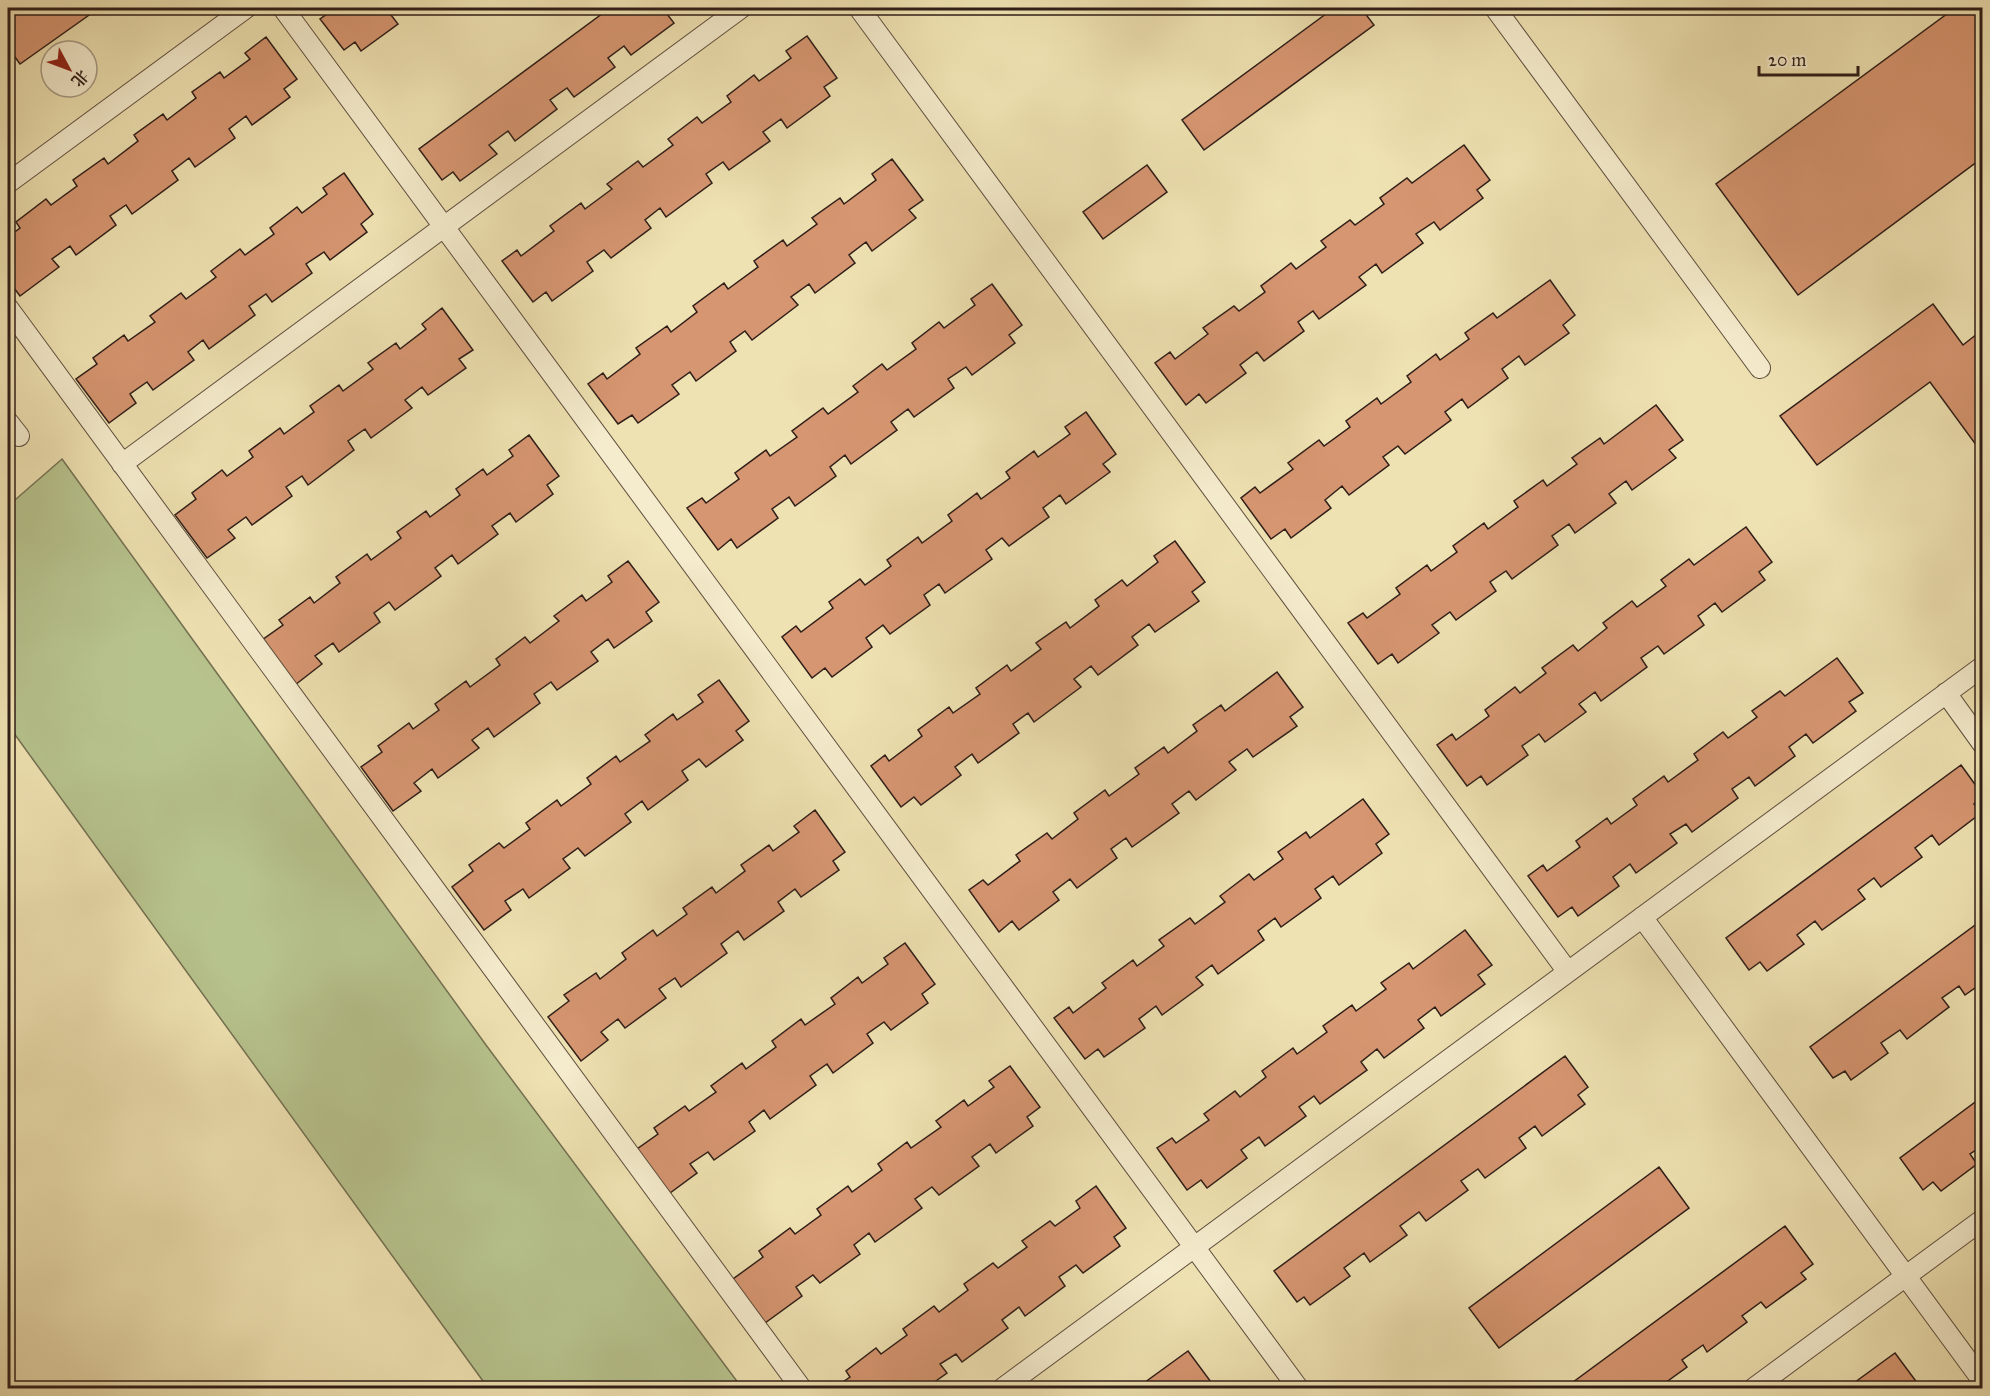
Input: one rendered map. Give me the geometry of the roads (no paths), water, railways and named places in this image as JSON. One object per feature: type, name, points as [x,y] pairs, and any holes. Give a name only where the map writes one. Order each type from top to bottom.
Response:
[{"type":"lane","points":[[8,183],[246,8]]},
{"type":"lane","points":[[283,8],[1298,1389]]},
{"type":"lane","points":[[122,464],[741,8]]},
{"type":"lane","points":[[859,8],[1568,972]]},
{"type":"lane","points":[[1495,8],[1760,368]]},
{"type":"lane","points":[[8,308],[801,1389]]},
{"type":"lane","points":[[1003,1389],[1983,667]]},
{"type":"lane","points":[[1946,693],[1983,742]]},
{"type":"lane","points":[[1642,917],[1983,1380]]},
{"type":"lane","points":[[1754,1389],[1983,1220]]}]
